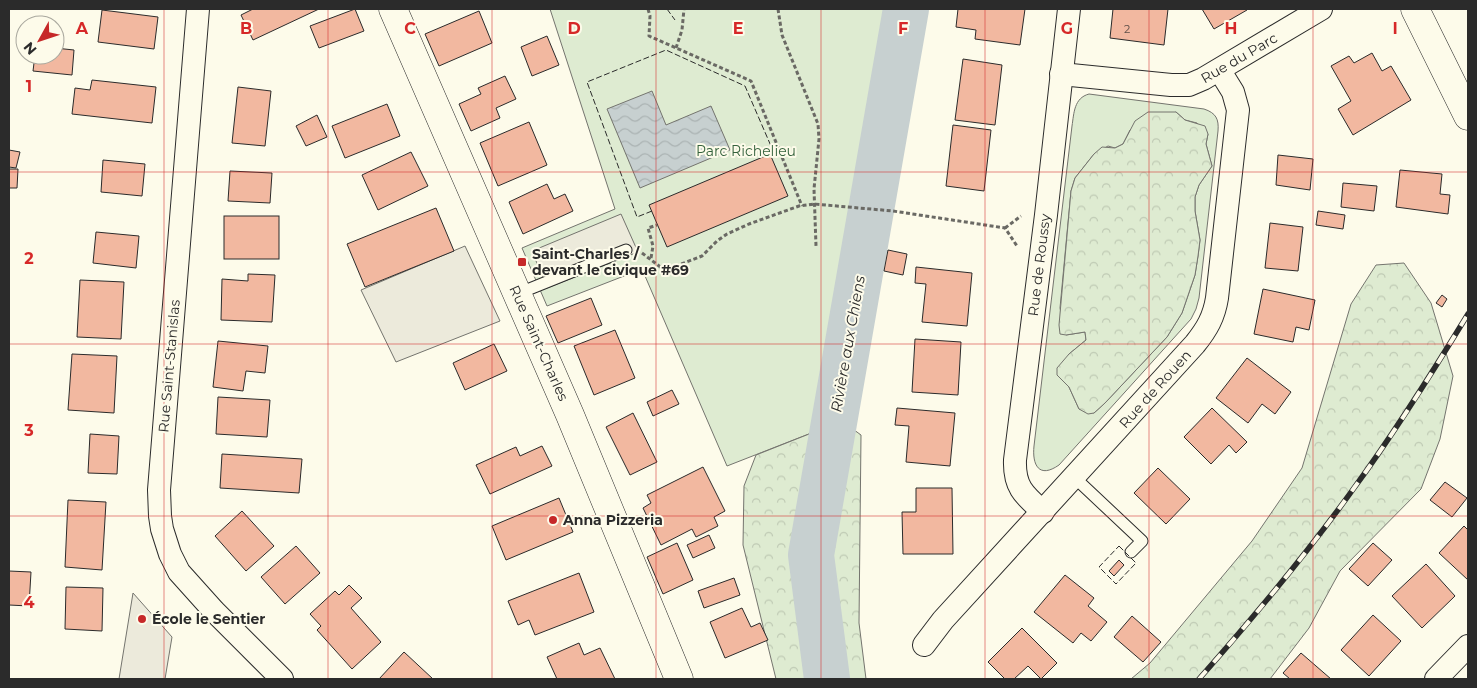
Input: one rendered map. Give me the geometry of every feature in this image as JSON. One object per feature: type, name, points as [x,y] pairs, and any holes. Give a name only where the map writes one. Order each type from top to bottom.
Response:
[{"type":"street","name":"Rue Saint-Stanislas","points":[[198,9],[159,490],[160,516],[170,554],[179,572],[214,612],[282,679]]},
{"type":"street","name":"Rue Saint-Charles","points":[[393,9],[570,415],[679,679]]},
{"type":"street","name":"Rue de Roussy","points":[[1042,512],[1020,489],[1015,478],[1015,460],[1045,223],[1069,9]]},
{"type":"street","name":"Rue du Parc","points":[[1061,74],[1182,86],[1193,84],[1220,71],[1321,9]]},
{"type":"street","points":[[1415,9],[1468,116]]},
{"type":"street","name":"Rue de Rouen","points":[[924,645],[943,620],[1195,344],[1210,323],[1214,312],[1238,110],[1233,92],[1220,71]]},
{"type":"street","points":[[1436,679],[1468,646]]},
{"type":"lane","points":[[518,294],[626,250]]},
{"type":"lane","points":[[1074,477],[1142,541],[1132,552]]},
{"type":"path","points":[[648,9],[650,16],[649,36],[751,81],[802,206]]},
{"type":"path","points":[[676,48],[682,30],[684,9]]},
{"type":"path","points":[[778,9],[782,35],[818,124],[819,138],[814,189],[816,246]]},
{"type":"path","points":[[640,252],[650,258],[656,266],[663,269],[671,268],[702,256],[717,241],[728,234],[776,214],[814,204],[893,212],[1005,228],[1026,213]]},
{"type":"path","points":[[650,258],[653,246],[648,228],[658,225]]},
{"type":"path","points":[[1005,228],[1021,253]]},
{"type":"green space","name":"Parc Richelieu","points":[[550,9],[917,9],[842,421],[727,466],[642,269],[547,306],[522,248],[615,209]]},
{"type":"green space","points":[[1089,94],[1204,109],[1216,117],[1218,131],[1199,298],[1191,319],[1059,465],[1046,471],[1038,468],[1036,464],[1034,446],[1073,116],[1078,102]],"holes":[[[1176,112],[1185,120],[1197,123],[1208,134],[1206,144],[1212,166],[1199,185],[1195,197],[1195,211],[1200,240],[1195,275],[1182,313],[1167,337],[1105,403],[1094,413],[1079,409],[1069,387],[1062,380],[1069,354],[1086,340],[1085,332],[1066,335],[1060,308],[1071,191],[1075,178],[1094,154],[1108,146],[1115,148],[1123,144],[1130,130]]]},
{"type":"green space","points":[[1148,112],[1176,112],[1185,120],[1205,126],[1208,134],[1206,144],[1212,166],[1199,185],[1195,197],[1195,211],[1200,240],[1195,275],[1182,313],[1167,337],[1105,403],[1094,413],[1088,414],[1079,409],[1069,387],[1057,375],[1057,368],[1069,354],[1086,340],[1085,332],[1060,334],[1059,325],[1071,191],[1075,178],[1094,154],[1102,147],[1115,148],[1123,144],[1135,121]]},
{"type":"green space","points":[[1404,263],[1431,303],[1453,376],[1440,439],[1421,489],[1340,571],[1309,628],[1270,679],[1131,679],[1150,663],[1252,541],[1302,468],[1351,304],[1376,265]]},
{"type":"green space","points":[[842,421],[861,435],[859,623],[866,679],[776,679],[743,545],[744,486],[756,455]]},
{"type":"shaded area","points":[[621,214],[638,252],[547,288],[532,251]]},
{"type":"shaded area","points":[[465,246],[500,321],[396,362],[361,290]]},
{"type":"shaded area","points":[[133,593],[172,637],[165,679],[119,679]]},
{"type":"water","points":[[652,91],[666,125],[711,106],[730,150],[640,188],[607,109]]},
{"type":"building","points":[[253,9],[319,9],[253,40],[241,15]]},
{"type":"building","points":[[355,9],[364,31],[319,48],[310,26]]},
{"type":"building","points":[[958,9],[1025,9],[1020,45],[975,39],[976,30],[956,27]]},
{"type":"building","points":[[1113,9],[1168,9],[1164,45],[1110,38]]},
{"type":"building","points":[[1202,9],[1247,9],[1247,10],[1214,29]]},
{"type":"building","points":[[102,10],[158,17],[154,49],[98,42]]},
{"type":"building","points":[[479,11],[492,43],[439,66],[425,34]]},
{"type":"building","points":[[547,36],[559,65],[532,76],[521,47]]},
{"type":"building","points":[[65,49],[74,50],[72,75],[33,71],[34,65],[65,65]]},
{"type":"building","points":[[1372,53],[1382,71],[1391,66],[1411,100],[1353,135],[1338,109],[1351,101],[1331,66],[1349,56],[1354,63]]},
{"type":"building","points":[[963,59],[1002,65],[995,125],[955,120]]},
{"type":"building","points":[[505,76],[516,99],[496,108],[500,118],[471,131],[459,104],[481,94],[478,88]]},
{"type":"building","points":[[92,80],[156,87],[152,123],[72,114],[75,88],[90,90]]},
{"type":"building","points":[[238,87],[271,91],[265,146],[232,143]]},
{"type":"building","points":[[387,104],[400,136],[345,158],[332,126]]},
{"type":"building","points":[[317,115],[327,137],[306,146],[296,126]]},
{"type":"building","points":[[529,122],[547,165],[498,186],[480,143]]},
{"type":"building","points":[[953,125],[991,130],[984,191],[946,186]]},
{"type":"building","points":[[9,150],[20,152],[16,168],[9,167]]},
{"type":"building","points":[[411,152],[428,186],[378,210],[362,175]]},
{"type":"building","points":[[770,154],[788,196],[667,247],[649,205]]},
{"type":"building","points":[[1278,155],[1313,159],[1310,190],[1276,185]]},
{"type":"building","points":[[103,160],[145,164],[142,196],[101,192]]},
{"type":"building","points":[[9,169],[18,169],[17,188],[9,188]]},
{"type":"building","points":[[1400,170],[1442,174],[1440,194],[1450,195],[1448,214],[1396,207]]},
{"type":"building","points":[[230,171],[272,173],[270,203],[228,201]]},
{"type":"building","points":[[1343,183],[1377,186],[1374,211],[1341,207]]},
{"type":"building","points":[[547,184],[554,199],[565,194],[573,211],[523,234],[509,202]]},
{"type":"building","points":[[436,208],[454,251],[365,287],[347,244]]},
{"type":"building","points":[[1318,211],[1345,215],[1343,229],[1316,225]]},
{"type":"building","points":[[224,216],[279,216],[279,259],[224,259]]},
{"type":"building","points":[[1270,223],[1303,227],[1298,271],[1265,268]]},
{"type":"building","points":[[96,232],[139,236],[136,268],[93,263]]},
{"type":"building","points":[[888,250],[907,254],[903,275],[884,271]]},
{"type":"building","points":[[916,267],[972,273],[967,326],[922,322],[926,284],[915,283]]},
{"type":"building","points":[[248,274],[275,275],[272,322],[221,320],[222,279],[248,281]]},
{"type":"building","points":[[80,280],[124,282],[121,339],[77,337]]},
{"type":"building","points":[[1263,289],[1315,300],[1309,330],[1296,327],[1293,342],[1254,334]]},
{"type":"building","points":[[1442,295],[1447,299],[1442,307],[1436,303]]},
{"type":"building","points":[[591,298],[602,325],[558,343],[546,316]]},
{"type":"building","points":[[615,330],[635,378],[594,395],[574,346]]},
{"type":"building","points":[[915,339],[961,342],[958,395],[912,392]]},
{"type":"building","points":[[218,341],[268,346],[265,373],[246,371],[243,391],[213,387]]},
{"type":"building","points":[[494,344],[507,371],[465,390],[453,363]]},
{"type":"building","points":[[72,354],[117,356],[114,413],[68,410]]},
{"type":"building","points":[[1247,358],[1291,392],[1275,414],[1262,404],[1248,423],[1216,398]]},
{"type":"building","points":[[672,390],[679,404],[653,416],[647,402]]},
{"type":"building","points":[[218,397],[270,400],[267,437],[216,434]]},
{"type":"building","points":[[897,408],[955,413],[950,466],[906,462],[909,426],[895,425]]},
{"type":"building","points":[[1212,408],[1247,442],[1236,453],[1229,445],[1211,464],[1184,437]]},
{"type":"building","points":[[633,413],[657,462],[630,475],[606,427]]},
{"type":"building","points":[[90,434],[119,436],[117,474],[88,473]]},
{"type":"building","points":[[542,446],[552,466],[490,494],[476,465],[516,447],[520,456]]},
{"type":"building","points":[[222,454],[302,459],[299,493],[220,488]]},
{"type":"building","points":[[703,467],[725,511],[714,517],[718,526],[696,537],[692,529],[661,545],[643,508],[651,503],[647,495]]},
{"type":"building","points":[[1158,468],[1190,499],[1166,524],[1134,493]]},
{"type":"building","points":[[1445,482],[1467,498],[1452,517],[1430,500]]},
{"type":"building","points":[[916,488],[952,488],[953,554],[903,554],[902,512],[916,512]]},
{"type":"building","points":[[559,498],[573,532],[506,560],[492,526]]},
{"type":"building","points":[[68,500],[106,502],[102,570],[65,567]]},
{"type":"building","points":[[242,511],[274,546],[246,571],[215,536]]},
{"type":"building","points":[[1464,526],[1468,530],[1468,580],[1439,553]]},
{"type":"building","points":[[709,535],[715,548],[693,558],[687,545]]},
{"type":"building","points":[[677,543],[693,580],[663,594],[647,557]]},
{"type":"building","points":[[1373,543],[1392,560],[1368,586],[1349,569]]},
{"type":"building","points":[[296,546],[320,573],[285,604],[261,577]]},
{"type":"building","points":[[1119,560],[1124,565],[1114,576],[1109,571]]},
{"type":"building","points":[[1426,564],[1455,596],[1422,628],[1392,596]]},
{"type":"building","points":[[9,571],[31,572],[29,606],[9,605]]},
{"type":"building","points":[[579,573],[594,612],[535,635],[529,620],[518,625],[508,601]]},
{"type":"building","points":[[1065,575],[1094,598],[1088,606],[1107,622],[1091,641],[1081,633],[1073,643],[1034,612]]},
{"type":"building","points":[[734,578],[740,595],[704,608],[698,591]]},
{"type":"building","points":[[349,585],[362,598],[351,608],[381,642],[352,669],[317,630],[321,626],[310,614],[335,591],[339,595]]},
{"type":"building","points":[[66,587],[103,588],[102,631],[65,629]]},
{"type":"building","points":[[742,608],[751,627],[760,623],[768,640],[725,658],[710,622]]},
{"type":"building","points":[[1373,615],[1401,641],[1369,676],[1341,650]]},
{"type":"building","points":[[1132,616],[1161,642],[1143,662],[1114,637]]},
{"type":"building","points":[[1022,628],[1057,663],[1041,679],[1028,666],[1014,679],[1005,679],[988,662]]},
{"type":"building","points":[[579,643],[584,655],[600,648],[615,679],[557,679],[547,657]]},
{"type":"building","points":[[404,652],[433,679],[379,679]]},
{"type":"building","points":[[1301,653],[1331,679],[1290,679],[1283,673]]},
{"type":"waterway","name":"Rivière aux Chiens","points":[[827,679],[811,555],[906,9]]},
{"type":"railway","points":[[1199,679],[1279,586],[1336,513],[1399,424],[1468,314]]},
{"type":"fence","points":[[667,9],[675,20]]},
{"type":"fence","points":[[652,211],[637,217],[587,82],[666,50],[745,86],[774,153],[770,154]]},
{"type":"fence","points":[[1119,546],[1136,563],[1116,584],[1099,567],[1119,546]]},
{"type":"place","name":"Saint-Charles / devant le civique #69","points":[[522,262]]},
{"type":"place","name":"Anna Pizzeria","points":[[553,520]]},
{"type":"place","name":"École le Sentier","points":[[142,619]]}]
